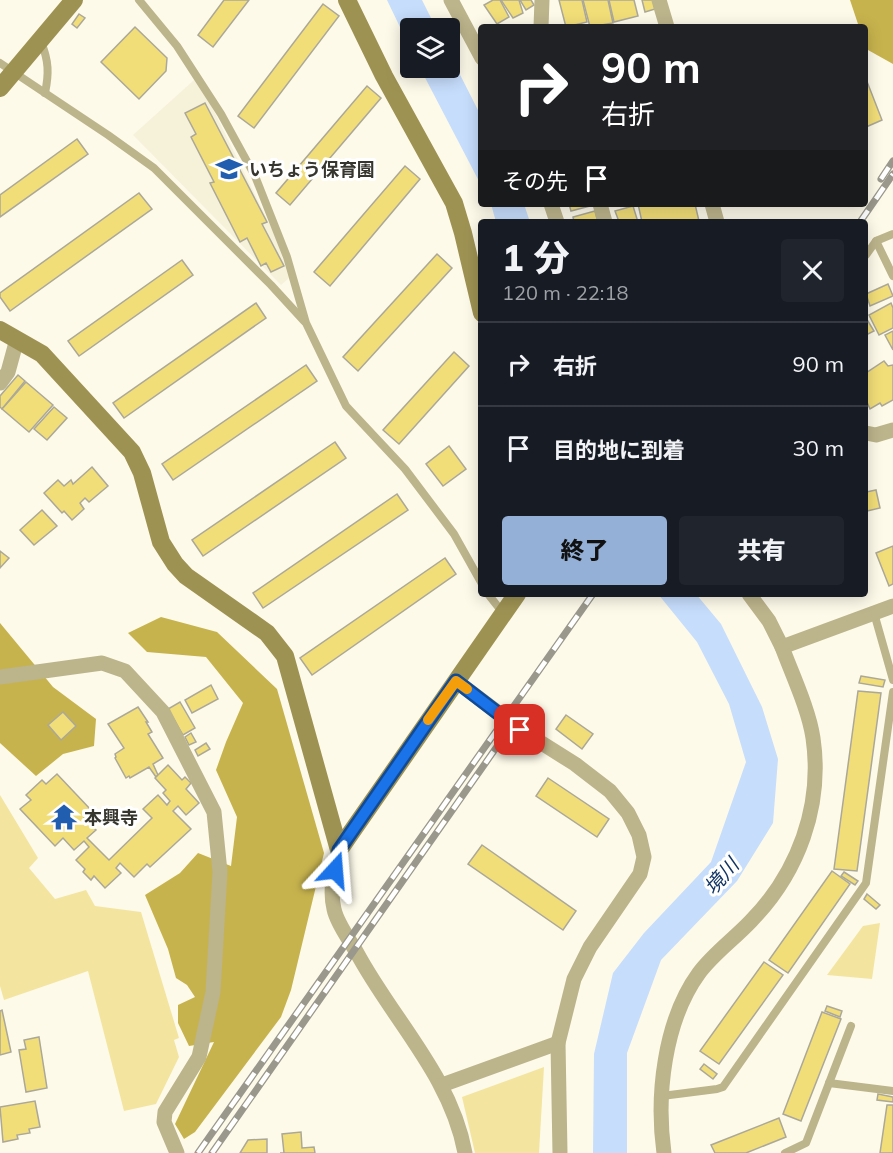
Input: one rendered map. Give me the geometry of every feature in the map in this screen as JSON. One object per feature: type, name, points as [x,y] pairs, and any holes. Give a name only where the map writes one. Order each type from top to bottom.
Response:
[{"type":"street","points":[[0,87],[6,68],[40,40],[74,0]]},
{"type":"street","points":[[347,0],[384,76],[454,203],[478,296]]},
{"type":"street","points":[[451,0],[478,51]]},
{"type":"street","points":[[541,24],[542,0]]},
{"type":"street","points":[[659,0],[666,24]]},
{"type":"street","points":[[0,330],[42,354],[132,452],[142,473],[161,542],[175,564],[186,576],[267,633],[285,656],[339,850]]},
{"type":"street","points":[[0,383],[8,372],[5,360],[17,339]]},
{"type":"street","points":[[868,433],[876,435],[893,430]]},
{"type":"street","points":[[465,1153],[459,1128],[442,1085],[362,963],[334,911],[331,890],[339,850],[515,597]]},
{"type":"street","points":[[664,1153],[662,1096],[669,1044],[676,1015],[699,973],[752,920],[789,872],[809,823],[814,782],[813,736],[782,647],[751,597]]},
{"type":"street","points":[[782,647],[893,606]]},
{"type":"street","points":[[0,677],[102,663],[125,671],[163,711],[214,812],[220,872],[213,992],[199,1057],[165,1112],[164,1122],[174,1146]]},
{"type":"street","points":[[456,681],[520,730],[575,764],[610,791],[628,813],[639,835],[644,856],[640,874],[590,947],[574,979],[558,1043],[560,1153]]},
{"type":"street","points":[[442,1085],[558,1043]]},
{"type":"lane","points":[[139,0],[177,46],[221,114],[255,176],[287,256],[306,323],[346,406],[405,469],[454,534],[478,577]]},
{"type":"lane","points":[[40,40],[49,64],[45,93]]},
{"type":"lane","points":[[6,68],[154,168],[306,323]]},
{"type":"lane","points":[[868,252],[876,241],[893,234]]},
{"type":"lane","points":[[876,241],[893,276]]},
{"type":"lane","points":[[490,597],[503,613]]},
{"type":"lane","points":[[874,613],[893,680]]},
{"type":"lane","points":[[662,1096],[723,1087],[867,882],[893,692]]},
{"type":"lane","points":[[785,1153],[806,1143],[851,1026]]},
{"type":"lane","points":[[829,1083],[893,1090]]},
{"type":"shaded area","points":[[850,0],[893,0],[893,64],[868,50],[868,24],[858,24]]},
{"type":"shaded area","points":[[194,80],[208,99],[275,235],[289,278],[281,285],[133,135]]},
{"type":"shaded area","points":[[161,617],[217,632],[277,689],[324,853],[291,990],[281,1017],[195,1132],[184,1139],[175,1124],[214,1042],[189,1046],[178,1023],[178,1005],[195,997],[187,985],[176,978],[168,949],[145,895],[180,873],[198,853],[231,866],[237,817],[216,770],[243,703],[206,657],[147,652],[128,633]]},
{"type":"shaded area","points":[[0,623],[53,687],[96,719],[94,746],[63,754],[36,776],[0,743]]},
{"type":"shaded area","points":[[0,795],[38,858],[29,868],[55,899],[86,890],[95,906],[141,912],[179,1038],[174,1040],[179,1057],[156,1104],[124,1111],[88,971],[4,1000],[0,986]]},
{"type":"shaded area","points":[[880,923],[872,979],[827,975],[863,926]]},
{"type":"shaded area","points":[[544,1067],[539,1153],[475,1153],[462,1097]]},
{"type":"water","points":[[387,0],[422,0],[431,18],[400,18],[400,27]]},
{"type":"water","points":[[460,75],[478,110],[478,179],[425,78],[460,78]]},
{"type":"water","points":[[492,207],[525,207],[529,219],[495,219]]},
{"type":"water","name":"境川","points":[[660,597],[698,597],[721,624],[762,707],[778,759],[773,823],[737,881],[661,960],[627,1053],[627,1153],[593,1153],[594,1054],[613,973],[644,933],[711,862],[746,762],[729,704],[697,642]]},
{"type":"building","points":[[224,0],[249,0],[213,47],[198,35]]},
{"type":"building","points":[[493,0],[500,0],[509,17],[497,24],[484,5]]},
{"type":"building","points":[[501,0],[519,0],[523,13],[513,18]]},
{"type":"building","points":[[520,0],[531,0],[534,5],[526,10]]},
{"type":"building","points":[[559,0],[582,0],[587,22],[565,24]]},
{"type":"building","points":[[583,0],[608,0],[613,23],[589,24]]},
{"type":"building","points":[[609,0],[634,0],[638,16],[614,22]]},
{"type":"building","points":[[642,0],[653,0],[655,9],[645,12]]},
{"type":"building","points":[[323,4],[339,16],[254,128],[238,116]]},
{"type":"building","points":[[79,14],[85,18],[77,28],[72,24]]},
{"type":"building","points":[[135,27],[167,58],[166,71],[139,99],[101,62]]},
{"type":"building","points":[[868,84],[882,120],[868,126]]},
{"type":"building","points":[[367,86],[381,98],[290,205],[276,193]]},
{"type":"building","points":[[205,103],[267,222],[262,224],[284,266],[271,272],[266,263],[261,266],[247,238],[240,242],[210,183],[214,182],[191,137],[196,134],[185,113]]},
{"type":"building","points":[[77,139],[88,154],[0,217],[0,195]]},
{"type":"building","points":[[405,166],[420,179],[330,286],[314,272]]},
{"type":"building","points":[[139,193],[152,209],[10,311],[0,297],[0,293]]},
{"type":"building","points":[[570,207],[586,207],[571,211]]},
{"type":"building","points":[[633,207],[637,219],[618,219],[615,211]]},
{"type":"building","points":[[639,207],[696,207],[699,219],[641,219]]},
{"type":"building","points":[[595,211],[597,219],[573,219],[573,217]]},
{"type":"building","points":[[437,254],[452,268],[358,371],[343,357]]},
{"type":"building","points":[[182,260],[193,275],[79,356],[68,341]]},
{"type":"building","points":[[888,284],[893,296],[870,306],[868,293]]},
{"type":"building","points":[[256,303],[266,318],[124,418],[113,403]]},
{"type":"building","points":[[891,303],[893,328],[879,335],[869,315]]},
{"type":"building","points":[[868,321],[874,331],[868,334]]},
{"type":"building","points":[[893,331],[893,350],[885,335]]},
{"type":"building","points":[[454,352],[469,366],[399,444],[383,430]]},
{"type":"building","points":[[884,361],[888,366],[893,365],[893,400],[882,406],[880,403],[870,409],[868,372]]},
{"type":"building","points":[[306,365],[317,381],[173,480],[162,464]]},
{"type":"building","points":[[18,375],[25,381],[2,409],[0,396]]},
{"type":"building","points":[[26,382],[53,405],[29,432],[2,409]]},
{"type":"building","points":[[54,407],[67,418],[47,440],[34,429]]},
{"type":"building","points":[[335,442],[346,458],[203,556],[192,540]]},
{"type":"building","points":[[449,446],[466,469],[443,486],[426,464]]},
{"type":"building","points":[[92,467],[108,486],[89,502],[85,498],[80,503],[84,509],[72,520],[64,511],[62,513],[44,493],[58,480],[64,486],[71,480],[73,484]]},
{"type":"building","points":[[876,490],[880,508],[868,511],[868,492]]},
{"type":"building","points":[[397,494],[408,510],[263,608],[253,593]]},
{"type":"building","points":[[42,510],[57,526],[34,545],[20,530]]},
{"type":"building","points":[[893,546],[893,584],[889,586],[876,553]]},
{"type":"building","points":[[0,551],[9,558],[0,568]]},
{"type":"building","points":[[445,558],[456,574],[312,675],[300,658]]},
{"type":"building","points":[[861,676],[885,680],[883,687],[859,683]]},
{"type":"building","points":[[211,685],[218,699],[192,713],[185,700]]},
{"type":"building","points":[[858,691],[881,693],[857,871],[834,869]]},
{"type":"building","points":[[180,702],[195,728],[183,735],[168,709]]},
{"type":"building","points":[[138,707],[152,732],[148,734],[163,758],[153,764],[158,775],[156,777],[149,767],[126,778],[115,758],[115,754],[124,748],[108,724]]},
{"type":"building","points":[[63,712],[76,726],[61,740],[48,725]]},
{"type":"building","points":[[566,715],[593,734],[582,749],[556,729]]},
{"type":"building","points":[[191,733],[196,742],[189,745],[185,737]]},
{"type":"building","points":[[206,743],[210,749],[198,756],[195,750]]},
{"type":"building","points":[[168,765],[182,780],[185,777],[191,783],[186,789],[199,803],[186,815],[178,806],[173,811],[191,829],[150,867],[147,864],[134,877],[120,863],[116,868],[121,873],[105,888],[94,876],[91,880],[76,860],[89,847],[84,841],[74,850],[63,838],[55,846],[20,809],[31,800],[26,795],[42,780],[46,784],[57,774],[91,810],[84,817],[96,830],[87,838],[109,860],[152,818],[143,809],[158,795],[167,805],[170,801],[163,793],[166,790],[155,778]]},
{"type":"building","points":[[548,778],[609,819],[597,837],[536,796]]},
{"type":"building","points":[[482,845],[576,911],[563,930],[468,864]]},
{"type":"building","points":[[832,871],[850,884],[788,973],[769,960]]},
{"type":"building","points":[[844,872],[858,881],[855,885],[841,876]]},
{"type":"building","points":[[867,894],[880,905],[876,909],[864,899]]},
{"type":"building","points":[[764,962],[783,975],[719,1064],[700,1051]]},
{"type":"building","points":[[827,1006],[842,1011],[840,1017],[825,1011]]},
{"type":"building","points":[[2,1010],[11,1052],[0,1055],[0,1011]]},
{"type":"building","points":[[822,1012],[841,1019],[801,1121],[783,1114]]},
{"type":"building","points":[[39,1037],[47,1088],[26,1092],[19,1050],[26,1049],[24,1040]]},
{"type":"building","points":[[704,1064],[717,1074],[713,1079],[700,1069]]},
{"type":"building","points":[[878,1094],[893,1097],[893,1102],[877,1100]]},
{"type":"building","points":[[35,1101],[40,1127],[29,1129],[30,1133],[17,1135],[18,1139],[3,1142],[0,1107]]},
{"type":"building","points":[[887,1105],[893,1105],[893,1153],[880,1153]]},
{"type":"building","points":[[779,1118],[786,1137],[746,1153],[715,1153],[711,1145]]},
{"type":"building","points":[[301,1132],[302,1148],[314,1147],[315,1153],[284,1153],[282,1134]]},
{"type":"building","points":[[267,1139],[267,1153],[240,1153],[248,1140]]},
{"type":"railway","points":[[881,179],[893,161]]},
{"type":"railway","points":[[862,219],[893,174]]},
{"type":"railway","points":[[198,1153],[591,597]]},
{"type":"railway","points":[[212,1153],[510,728]]},
{"type":"slow traffic","points":[[428,720],[456,681],[467,689]]},
{"type":"place","name":"いちょう保育園","points":[[229,169]]},
{"type":"place","name":"本興寺","points":[[64,817]]},
{"type":"route","points":[[335,870],[339,850],[456,681],[520,730]]}]
